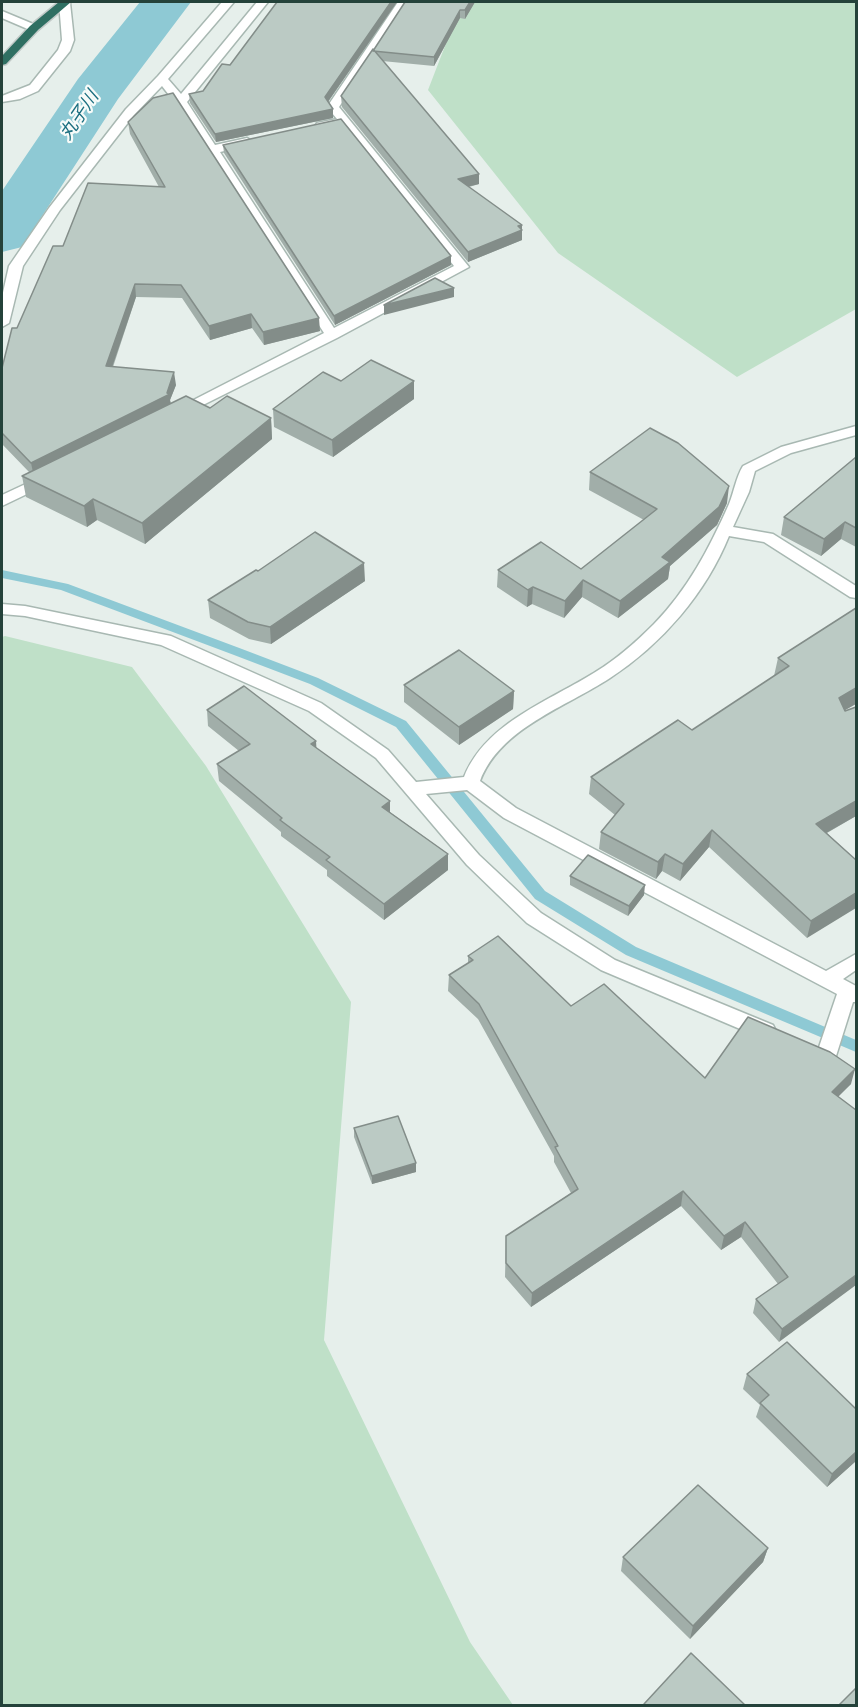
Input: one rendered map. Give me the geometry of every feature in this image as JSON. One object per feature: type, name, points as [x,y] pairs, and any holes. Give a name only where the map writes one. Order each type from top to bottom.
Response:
[{"type":"highway","points":[[2,62],[34,28],[64,2]]},
{"type":"street","points":[[2,99],[34,88],[64,51],[68,40],[64,2]]},
{"type":"street","points":[[2,323],[16,266],[89,162],[130,112],[162,79],[228,2]]},
{"type":"street","points":[[181,102],[263,2]]},
{"type":"street","points":[[168,419],[462,267],[333,107],[403,2]]},
{"type":"street","points":[[2,14],[34,28]]},
{"type":"street","points":[[162,79],[181,102],[332,335]]},
{"type":"street","points":[[312,128],[345,121]]},
{"type":"street","points":[[211,150],[256,140]]},
{"type":"street","points":[[470,783],[472,770],[484,754],[540,711],[618,665],[671,619],[711,560],[744,491],[748,469],[758,461],[856,431]]},
{"type":"street","points":[[2,501],[64,470]]},
{"type":"street","points":[[724,530],[768,538],[856,593]]},
{"type":"street","points":[[2,609],[25,611],[165,640],[315,707],[382,754],[473,860],[534,918],[608,965],[784,1038]]},
{"type":"street","points":[[412,789],[470,783],[510,813],[852,993],[826,1056]]},
{"type":"street","points":[[827,980],[856,961]]},
{"type":"street","points":[[805,1047],[846,1065]]},
{"type":"green space","points":[[462,2],[856,2],[856,309],[737,377],[558,253],[428,90]]},
{"type":"green space","points":[[2,637],[132,667],[206,766],[351,1002],[324,1340],[470,1642],[513,1705],[2,1705]]},
{"type":"building","points":[[277,2],[391,2],[325,97],[333,109],[215,134],[189,94],[203,91],[222,64],[230,65]]},
{"type":"building","points":[[405,2],[470,2],[465,10],[460,10],[434,57],[373,51]]},
{"type":"building","points":[[373,49],[479,174],[458,179],[522,225],[518,226],[522,230],[468,252],[341,96]]},
{"type":"building","points":[[173,93],[319,318],[263,332],[251,314],[209,326],[181,285],[135,284],[106,366],[174,372],[167,393],[170,394],[31,463],[2,433],[2,368],[12,328],[17,328],[53,246],[63,246],[88,183],[165,187],[128,122],[153,98]]},
{"type":"building","points":[[341,119],[451,256],[334,316],[223,145]]},
{"type":"building","points":[[435,278],[454,288],[384,305]]},
{"type":"building","points":[[371,360],[414,381],[332,440],[273,409],[323,372],[341,381]]},
{"type":"building","points":[[186,396],[210,408],[227,396],[271,418],[142,523],[93,499],[84,506],[22,476]]},
{"type":"building","points":[[650,428],[678,443],[729,486],[719,507],[662,557],[670,562],[620,601],[583,580],[565,601],[533,587],[528,590],[498,570],[541,542],[581,569],[657,509],[590,472]]},
{"type":"building","points":[[856,457],[856,528],[845,522],[824,539],[784,517]]},
{"type":"building","points":[[315,532],[364,563],[270,627],[248,622],[208,600],[256,570],[258,571]]},
{"type":"building","points":[[856,608],[856,688],[839,698],[845,711],[856,707],[856,801],[816,824],[856,860],[856,893],[811,921],[712,830],[683,864],[665,854],[658,862],[601,832],[624,804],[591,777],[678,720],[692,730],[789,666],[778,658]]},
{"type":"building","points":[[459,650],[514,691],[459,727],[404,685]]},
{"type":"building","points":[[244,686],[316,741],[311,744],[390,801],[382,807],[448,854],[384,904],[326,860],[330,857],[280,820],[282,818],[217,764],[250,744],[207,710]]},
{"type":"building","points":[[588,855],[645,885],[629,906],[570,876]]},
{"type":"building","points":[[498,936],[571,1006],[604,984],[705,1078],[748,1017],[830,1052],[855,1069],[832,1092],[856,1110],[856,1275],[782,1329],[756,1299],[788,1277],[745,1222],[724,1236],[683,1191],[532,1293],[506,1263],[506,1236],[578,1189],[555,1147],[558,1146],[479,1004],[449,975],[473,960],[468,956]]},
{"type":"building","points":[[398,1116],[416,1163],[372,1176],[354,1128]]},
{"type":"building","points":[[787,1342],[856,1409],[856,1452],[832,1474],[760,1403],[769,1395],[747,1374]]},
{"type":"building","points":[[698,1485],[768,1548],[693,1626],[623,1557]]},
{"type":"building","points":[[691,1653],[746,1706],[646,1706],[644,1704]]},
{"type":"building","points":[[856,1688],[856,1706],[838,1706]]},
{"type":"waterway","name":"丸子川","points":[[2,235],[45,166],[97,90],[166,2]]},
{"type":"waterway","points":[[2,574],[64,587],[238,652],[314,681],[401,724],[540,895],[631,951],[856,1046]]}]
